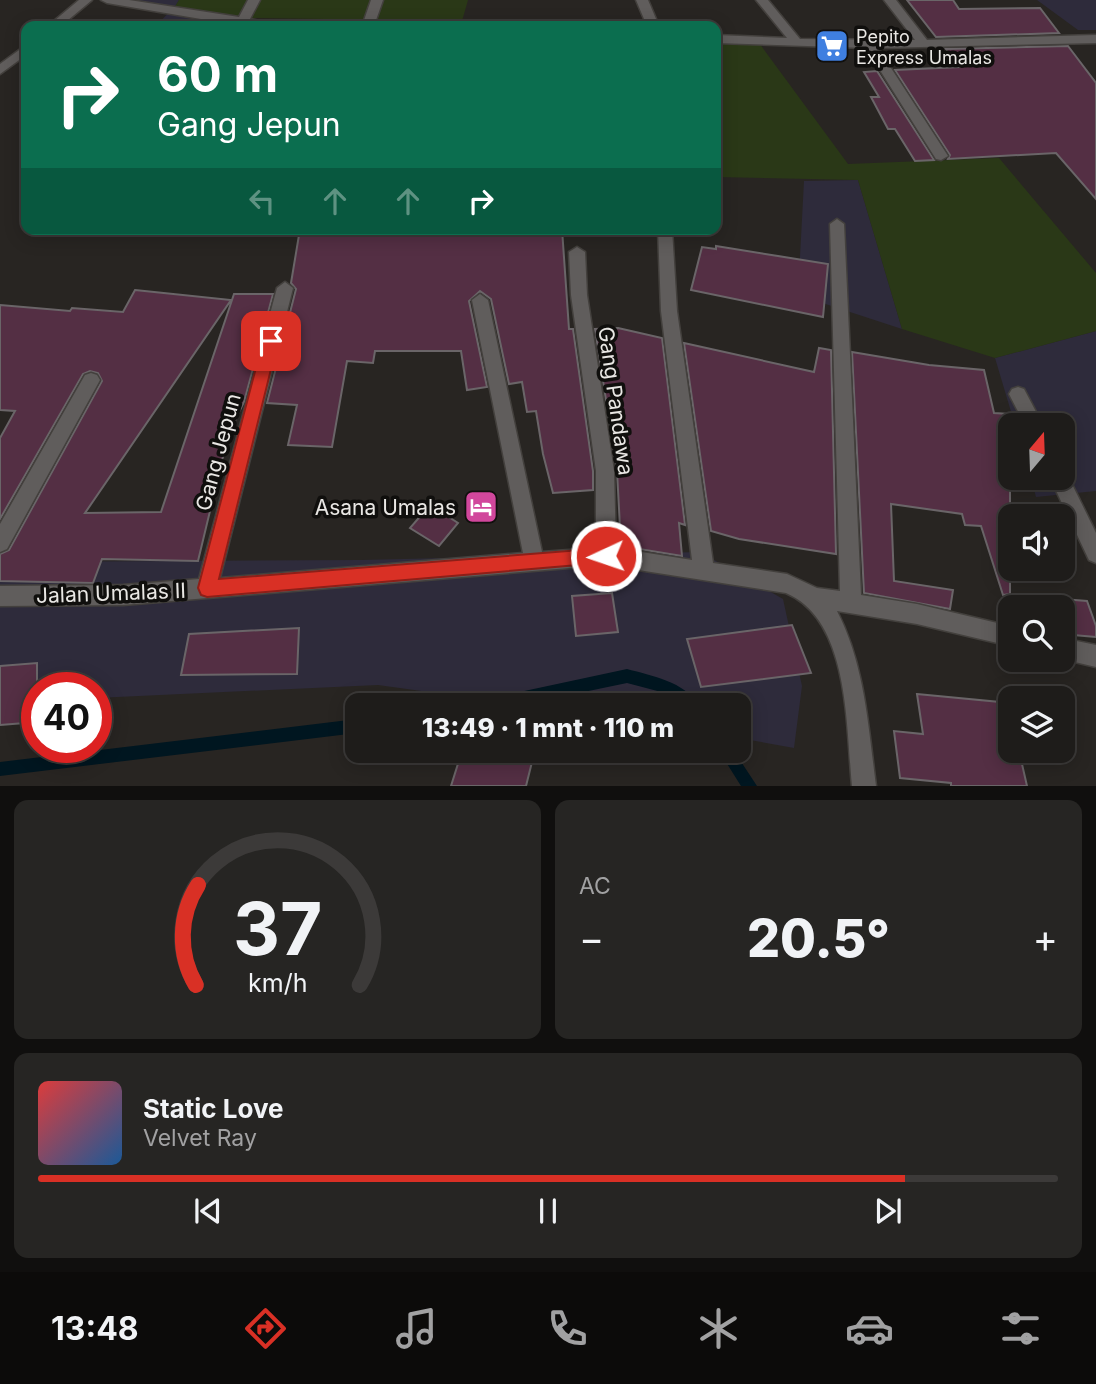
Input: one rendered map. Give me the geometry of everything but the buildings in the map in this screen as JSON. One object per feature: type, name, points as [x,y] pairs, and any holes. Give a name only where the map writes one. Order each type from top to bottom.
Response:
[{"type":"street","points":[[60,21],[86,0]]},
{"type":"street","points":[[107,0],[236,21]]},
{"type":"street","points":[[243,21],[254,0]]},
{"type":"street","points":[[370,21],[377,0]]},
{"type":"street","points":[[642,0],[651,21]]},
{"type":"street","points":[[762,0],[796,41]]},
{"type":"street","points":[[890,0],[924,44]]},
{"type":"street","points":[[195,21],[200,15]]},
{"type":"street","points":[[721,39],[870,45],[1096,39]]},
{"type":"street","points":[[870,45],[941,156]]},
{"type":"street","points":[[0,70],[21,53]]},
{"type":"street","points":[[837,224],[851,603]]},
{"type":"street","points":[[665,235],[669,312],[704,571]]},
{"type":"street","name":"Gang Pandawa","points":[[577,252],[579,295],[605,471],[606,556]]},
{"type":"street","name":"Gang Jepun","points":[[207,588],[285,288]]},
{"type":"street","points":[[480,300],[534,560]]},
{"type":"street","points":[[0,543],[91,380]]},
{"type":"street","points":[[1018,394],[1028,413]]},
{"type":"street","points":[[1065,490],[1096,554]]},
{"type":"street","name":"Jalan Umalas II","points":[[0,597],[123,594],[606,556],[787,584],[814,597],[839,630],[851,673],[864,786]]},
{"type":"street","points":[[814,597],[917,614],[998,633]]},
{"type":"street","points":[[1075,651],[1096,656]]},
{"type":"shaded area","points":[[127,0],[179,0],[175,7],[245,18],[242,21],[161,21],[173,8]]},
{"type":"shaded area","points":[[1037,0],[1096,0],[1096,30],[1078,30]]},
{"type":"shaded area","points":[[858,180],[902,329],[798,295],[804,181]]},
{"type":"shaded area","points":[[1096,331],[1096,491],[1036,497],[1034,490],[1075,490],[1075,413],[1011,413],[995,358]]},
{"type":"shaded area","points":[[700,552],[783,599],[802,686],[794,748],[751,740],[751,693],[436,693],[378,685],[112,697],[112,672],[21,672],[21,696],[0,706],[0,562],[361,560]]},
{"type":"green space","points":[[179,0],[468,0],[462,21],[245,18],[174,8]]},
{"type":"green space","points":[[721,35],[754,36],[848,164],[999,158],[1096,273],[1096,331],[995,358],[902,329],[858,180],[721,177]]},
{"type":"waterway","points":[[547,693],[627,676],[668,687],[675,693]]},
{"type":"waterway","points":[[0,769],[345,727]]},
{"type":"waterway","points":[[734,763],[750,786]]},
{"type":"place","name":"Pepito Express Umalas","points":[[832,46]]},
{"type":"place","name":"Asana Umalas","points":[[481,507]]},
{"type":"route","points":[[271,341],[207,588],[606,556]]}]
